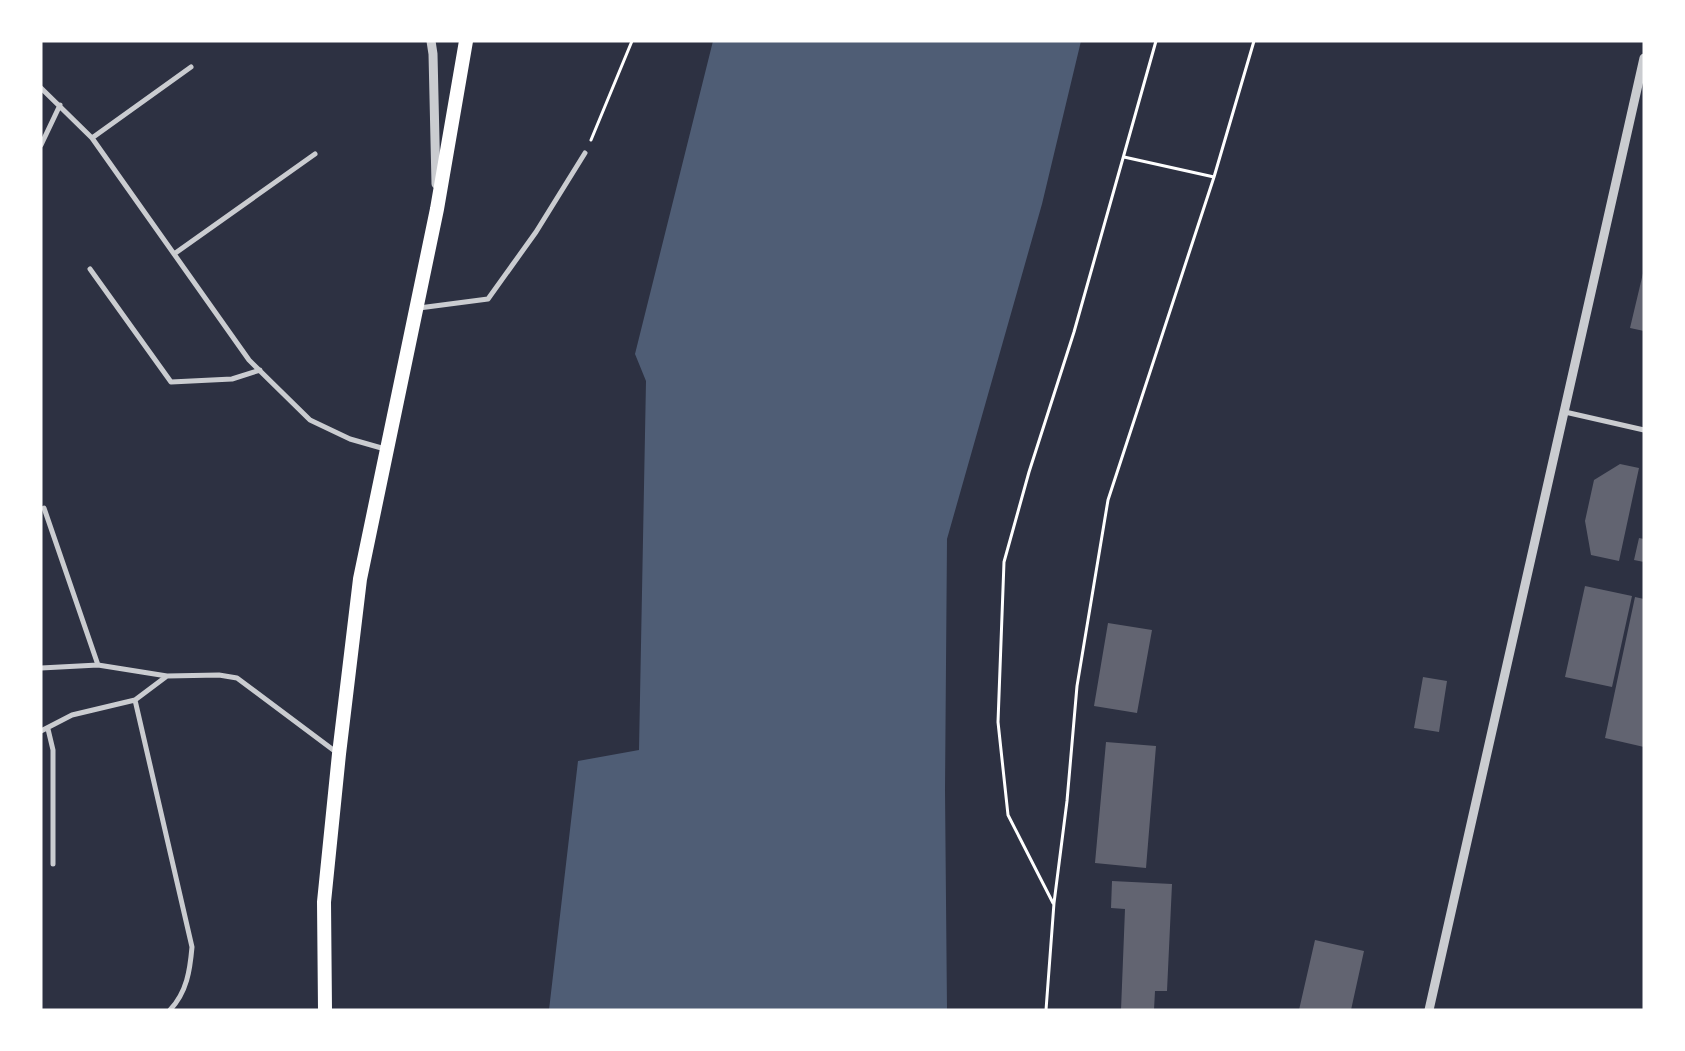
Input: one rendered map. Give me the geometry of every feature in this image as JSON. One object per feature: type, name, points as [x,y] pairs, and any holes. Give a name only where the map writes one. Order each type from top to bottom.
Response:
[{"type":"highway","points":[[325,1010],[324,902],[360,579],[437,209],[466,41]]},
{"type":"street","points":[[431,41],[433,54],[437,209]]},
{"type":"street","points":[[1430,1010],[1644,58]]},
{"type":"street","points":[[92,138],[191,67]]},
{"type":"street","points":[[41,88],[92,138],[249,360],[310,420],[350,439],[386,449]]},
{"type":"street","points":[[41,145],[60,105]]},
{"type":"street","points":[[416,308],[488,299],[536,232],[585,153]]},
{"type":"street","points":[[174,254],[315,154]]},
{"type":"street","points":[[90,269],[171,382],[232,379],[260,370]]},
{"type":"street","points":[[1565,412],[1644,430]]},
{"type":"street","points":[[44,508],[98,665]]},
{"type":"street","points":[[41,668],[98,665],[166,676],[219,675],[237,678],[339,754]]},
{"type":"street","points":[[41,731],[72,715],[135,700],[166,676]]},
{"type":"street","points":[[135,700],[192,947],[190,976],[177,1003],[170,1010]]},
{"type":"street","points":[[48,729],[53,750],[53,864]]},
{"type":"path","points":[[585,153],[632,41]]},
{"type":"path","points":[[1054,903],[1008,815],[998,722],[1004,562],[1124,157],[1156,41]]},
{"type":"path","points":[[1046,1010],[1054,903],[1067,801],[1077,686],[1108,500],[1214,177],[1254,41]]},
{"type":"path","points":[[1124,157],[1214,177]]},
{"type":"water","points":[[713,41],[1081,41],[1042,204],[947,539],[945,790],[947,1010],[549,1010],[578,761],[639,750],[646,381],[635,354]]},
{"type":"building","points":[[1644,269],[1644,331],[1630,328]]},
{"type":"building","points":[[1620,464],[1639,468],[1619,561],[1591,555],[1585,521],[1594,480]]},
{"type":"building","points":[[1639,538],[1644,539],[1644,562],[1634,560]]},
{"type":"building","points":[[1585,586],[1632,596],[1612,687],[1565,677]]},
{"type":"building","points":[[1635,597],[1644,599],[1644,747],[1605,738]]},
{"type":"building","points":[[1108,623],[1152,630],[1137,713],[1094,706]]},
{"type":"building","points":[[1423,677],[1447,681],[1439,732],[1414,728]]},
{"type":"building","points":[[1106,742],[1156,746],[1146,868],[1095,863]]},
{"type":"building","points":[[1112,881],[1172,884],[1167,991],[1155,991],[1154,1010],[1121,1010],[1125,909],[1111,908]]},
{"type":"building","points":[[1315,940],[1364,951],[1351,1010],[1299,1010]]}]
